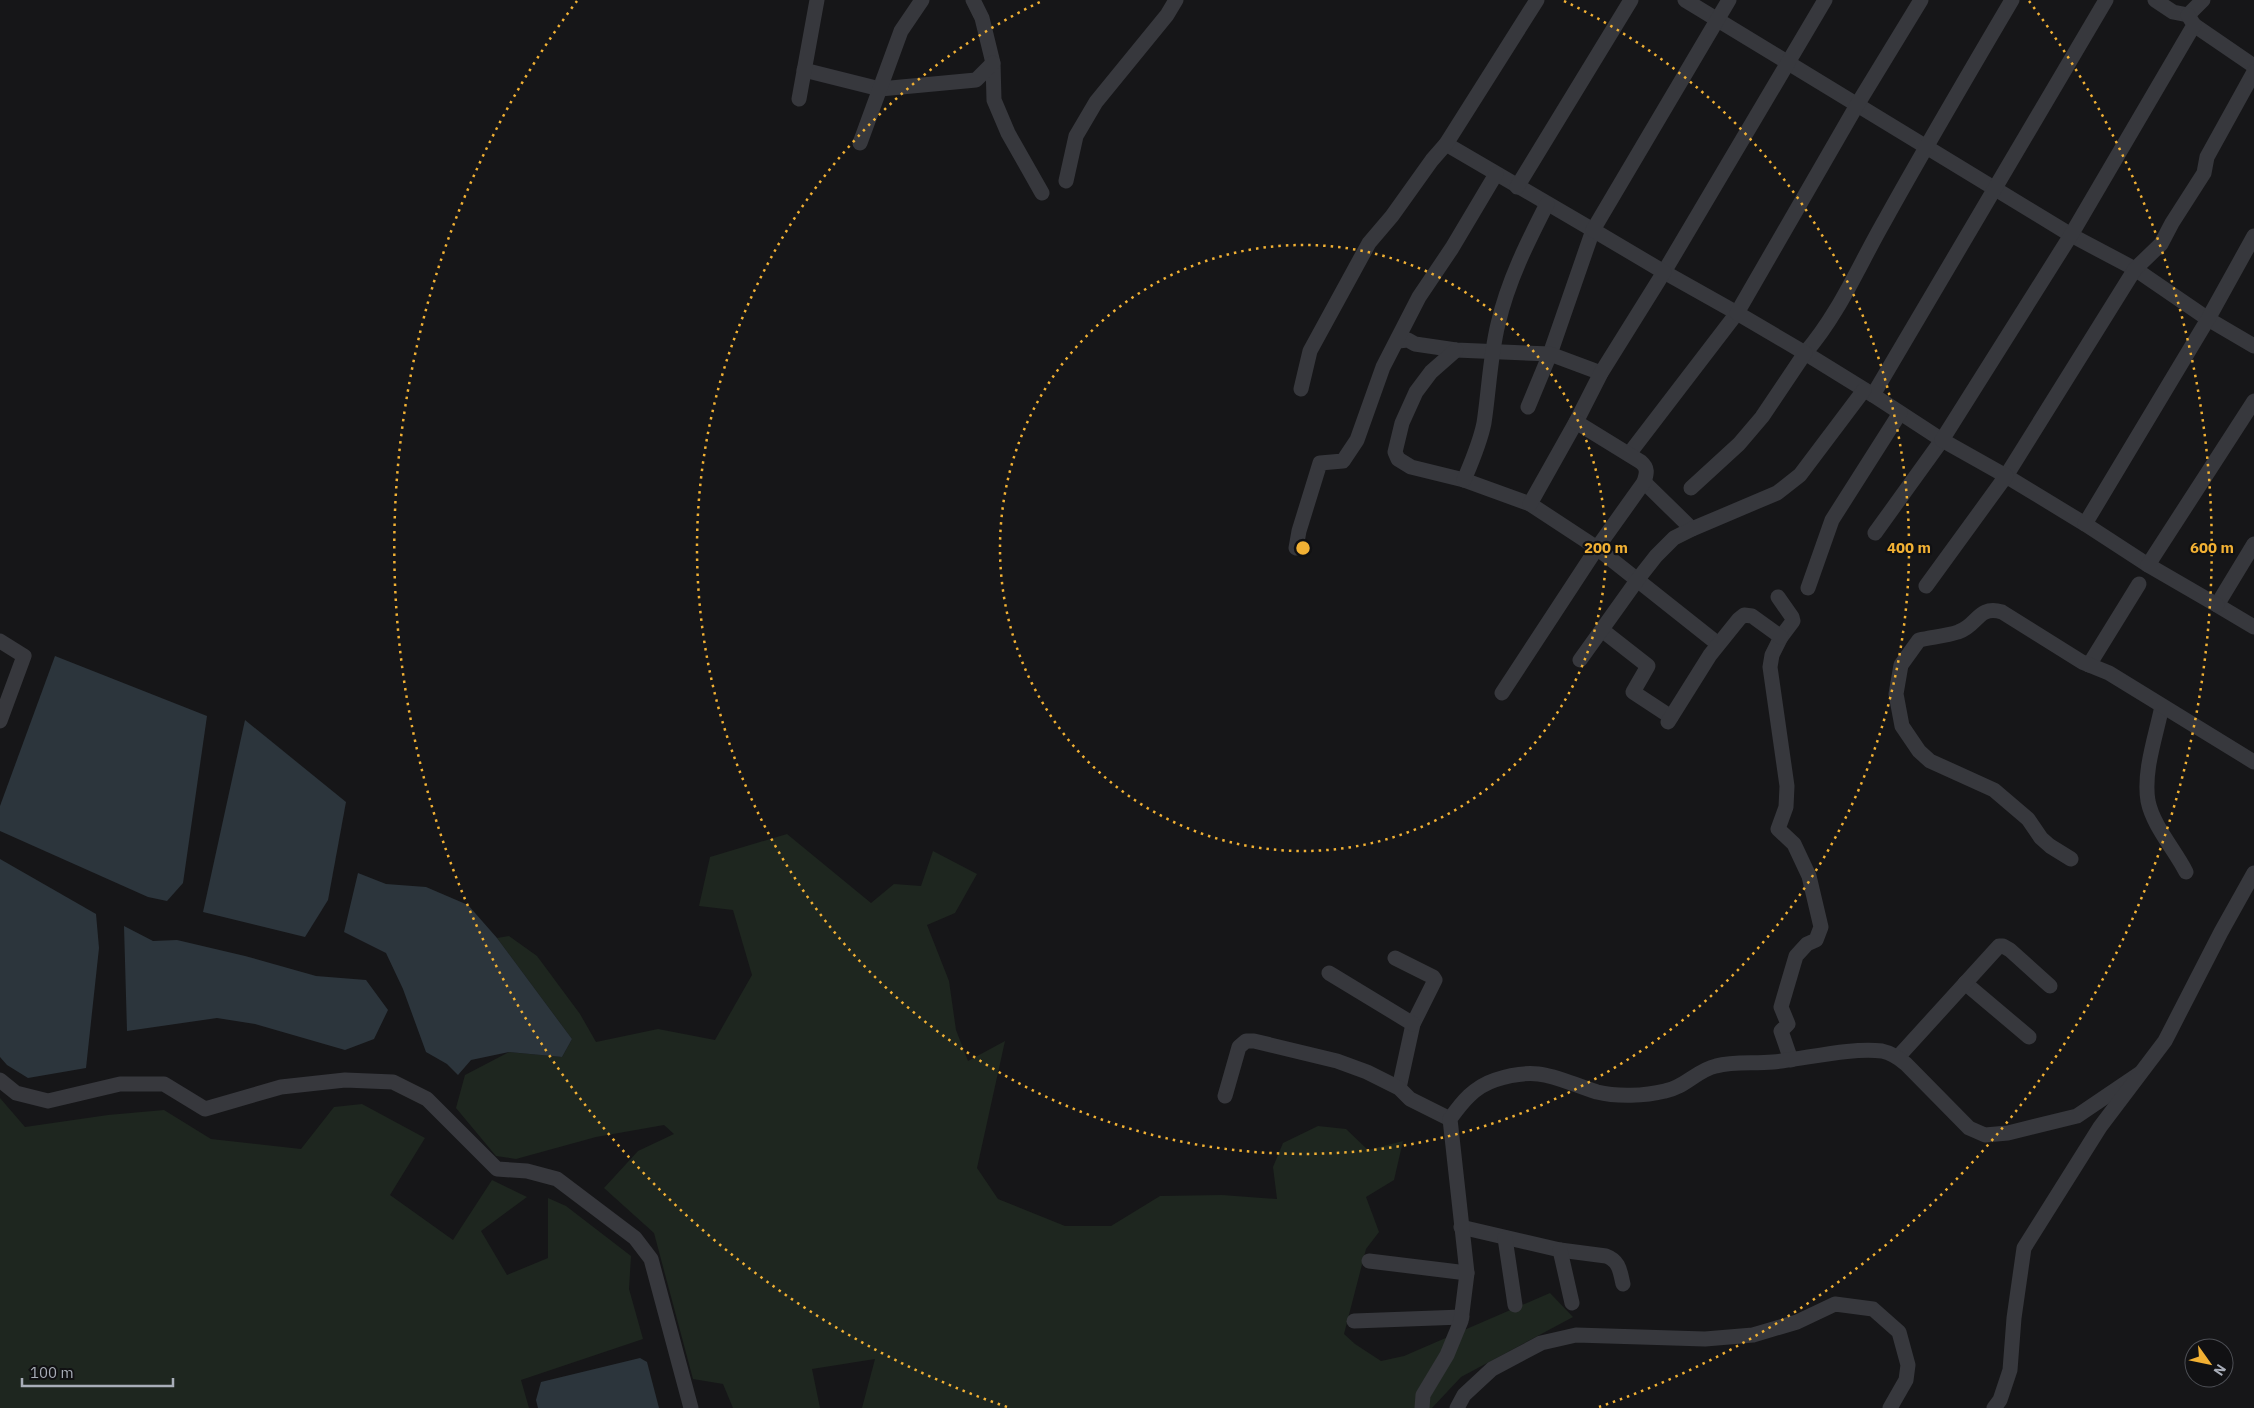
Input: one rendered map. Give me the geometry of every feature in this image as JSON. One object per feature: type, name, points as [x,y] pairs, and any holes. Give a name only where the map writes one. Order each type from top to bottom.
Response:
[{"type":"street","points":[[799,99],[817,0]]},
{"type":"street","points":[[860,143],[901,30],[922,0]]},
{"type":"street","points":[[973,0],[982,18],[993,63],[994,100],[1008,133],[1042,193]]},
{"type":"street","points":[[1066,182],[1076,136],[1096,102],[1167,15],[1176,0]]},
{"type":"street","points":[[1302,389],[1310,351],[1369,243],[1392,216],[1432,160],[1446,144],[1537,0]]},
{"type":"street","points":[[1517,187],[1631,0]]},
{"type":"street","points":[[1685,0],[2071,235],[2135,269],[2208,319],[2254,346]]},
{"type":"street","points":[[1528,407],[1550,354],[1594,230],[1729,0]]},
{"type":"street","points":[[1530,504],[1601,373],[1664,272],[1787,61],[1825,0]]},
{"type":"street","points":[[1629,454],[1736,313],[1857,105],[1921,0]]},
{"type":"street","points":[[1691,488],[1739,444],[1762,417],[1805,353],[1818,338],[1836,310],[1926,147],[2012,0]]},
{"type":"street","points":[[1580,660],[1638,579],[1656,556],[1674,538],[1692,528],[1777,493],[1800,475],[1869,392],[2106,0]]},
{"type":"street","points":[[2155,0],[2173,12],[2191,20],[2254,66]]},
{"type":"street","points":[[1875,533],[1942,440],[2071,235],[2203,0]]},
{"type":"street","points":[[804,70],[880,89],[976,80],[993,63]]},
{"type":"street","points":[[1926,586],[2006,476],[2135,269],[2161,244],[2172,222],[2204,173],[2207,157],[2254,72]]},
{"type":"street","points":[[1446,144],[1805,353],[1942,440],[2006,476],[2148,565],[2254,627]]},
{"type":"street","points":[[1296,548],[1299,531],[1320,463],[1343,461],[1357,440],[1383,367],[1419,297],[1452,248],[1496,174]]},
{"type":"street","points":[[1464,480],[1478,445],[1483,423],[1492,350],[1508,288],[1523,250],[1547,204]]},
{"type":"street","points":[[2085,524],[2208,319],[2254,236]]},
{"type":"street","points":[[1398,341],[1408,340],[1415,344],[1456,350],[1492,350],[1550,354],[1601,373]]},
{"type":"street","points":[[1456,350],[1431,372],[1416,392],[1402,423],[1395,452],[1403,463],[1411,467],[1464,480],[1530,504],[1597,548],[1718,644]]},
{"type":"street","points":[[2148,565],[2254,401]]},
{"type":"street","points":[[1808,588],[1832,520],[1900,413]]},
{"type":"street","points":[[1502,693],[1597,548],[1644,482],[1648,473],[1646,466],[1576,422]]},
{"type":"street","points":[[1644,482],[1692,528]]},
{"type":"street","points":[[2216,605],[2254,544]]},
{"type":"street","points":[[2088,665],[2139,584]]},
{"type":"street","points":[[1778,597],[1792,617],[1793,622],[1781,636],[1772,655],[1770,667],[1787,786],[1786,807],[1778,830],[1794,844],[1809,876],[1821,927],[1816,940],[1807,944],[1796,956],[1781,1007],[1788,1024],[1781,1031],[1791,1060]]},
{"type":"street","points":[[2071,859],[2041,838],[2028,819],[1994,790],[1930,761],[1919,752],[1902,726],[1896,694],[1901,665],[1919,640],[1960,632],[1984,612],[1992,610],[2002,612],[2088,665],[2109,673],[2254,762]]},
{"type":"street","points":[[1602,630],[1648,666],[1633,692],[1669,719],[1718,644],[1730,628],[1744,615],[1752,616],[1781,636]]},
{"type":"street","points":[[0,641],[24,656],[0,721]]},
{"type":"street","points":[[2162,706],[2148,776],[2148,802],[2158,824],[2186,872]]},
{"type":"street","points":[[1994,1408],[2000,1400],[2010,1370],[2014,1318],[2024,1248],[2100,1126],[2165,1041],[2221,932],[2254,873]]},
{"type":"street","points":[[1898,1057],[1999,946],[2003,946],[2050,986]]},
{"type":"street","points":[[1395,958],[1436,980],[1413,1024],[1399,1088]]},
{"type":"street","points":[[1330,973],[1413,1024]]},
{"type":"street","points":[[1965,983],[2029,1037]]},
{"type":"street","points":[[1225,1096],[1239,1047],[1246,1040],[1337,1061],[1366,1072],[1399,1088],[1410,1099],[1450,1120]]},
{"type":"street","points":[[1422,1408],[1423,1395],[1446,1355],[1462,1317],[1467,1272],[1450,1120],[1461,1102],[1474,1090],[1494,1080],[1538,1072],[1599,1092],[1647,1094],[1667,1091],[1704,1070],[1716,1066],[1791,1060],[1854,1052],[1883,1051],[1898,1057],[1969,1128],[1985,1135],[2008,1133],[2077,1116],[2139,1074]]},
{"type":"street","points":[[0,1080],[16,1093],[48,1101],[120,1084],[164,1084],[205,1109],[281,1087],[345,1080],[393,1082],[427,1099],[497,1169],[527,1171],[557,1179],[635,1238],[650,1259],[692,1408]]},
{"type":"street","points":[[1461,1227],[1560,1250],[1613,1259],[1619,1266],[1623,1284]]},
{"type":"street","points":[[1505,1238],[1515,1305]]},
{"type":"street","points":[[1560,1250],[1572,1303]]},
{"type":"street","points":[[1369,1261],[1467,1272]]},
{"type":"street","points":[[1457,1408],[1464,1395],[1492,1369],[1541,1343],[1576,1336],[1704,1339],[1754,1335],[1797,1322],[1835,1304],[1873,1309],[1899,1332],[1908,1366],[1906,1380],[1890,1408]]},
{"type":"street","points":[[1354,1321],[1462,1317]]},
{"type":"shaded area","points":[[55,656],[207,716],[183,883],[167,901],[148,897],[0,831],[0,806]]},
{"type":"shaded area","points":[[245,720],[346,802],[328,900],[305,937],[203,912]]},
{"type":"shaded area","points":[[787,834],[871,903],[894,884],[921,886],[933,851],[977,874],[955,913],[927,925],[949,981],[956,1030],[968,1061],[1005,1041],[977,1168],[998,1199],[1065,1226],[1111,1226],[1160,1196],[1222,1195],[1277,1199],[1273,1167],[1283,1143],[1318,1126],[1346,1129],[1368,1150],[1403,1141],[1394,1180],[1366,1197],[1379,1232],[1366,1249],[1344,1334],[1355,1344],[1381,1361],[1404,1356],[1550,1293],[1573,1317],[1461,1377],[1432,1408],[862,1408],[875,1359],[812,1369],[820,1408],[733,1408],[723,1384],[693,1379],[654,1233],[604,1188],[638,1151],[674,1134],[664,1125],[596,1137],[516,1159],[496,1156],[456,1108],[465,1075],[509,1052],[562,1057],[572,1039],[497,938],[509,936],[537,956],[580,1014],[596,1042],[658,1029],[715,1040],[752,975],[733,910],[699,906],[710,857]]},
{"type":"shaded area","points":[[0,859],[96,914],[99,948],[86,1068],[28,1078],[7,1065],[0,1057]]},
{"type":"shaded area","points":[[358,873],[386,884],[426,887],[468,905],[497,938],[572,1039],[562,1057],[509,1052],[471,1060],[458,1075],[447,1064],[426,1052],[403,989],[386,953],[344,932]]},
{"type":"shaded area","points":[[124,926],[153,941],[177,940],[245,956],[316,976],[366,980],[388,1010],[374,1039],[345,1050],[255,1024],[217,1018],[127,1031]]},
{"type":"shaded area","points":[[0,1098],[25,1127],[108,1115],[164,1110],[211,1139],[301,1149],[334,1107],[362,1104],[425,1138],[390,1195],[453,1240],[492,1180],[527,1197],[481,1231],[507,1275],[548,1258],[548,1198],[566,1206],[631,1256],[629,1289],[643,1339],[521,1380],[529,1408],[0,1408]]},
{"type":"shaded area","points":[[640,1358],[647,1362],[659,1408],[538,1408],[536,1400],[541,1382]]}]
